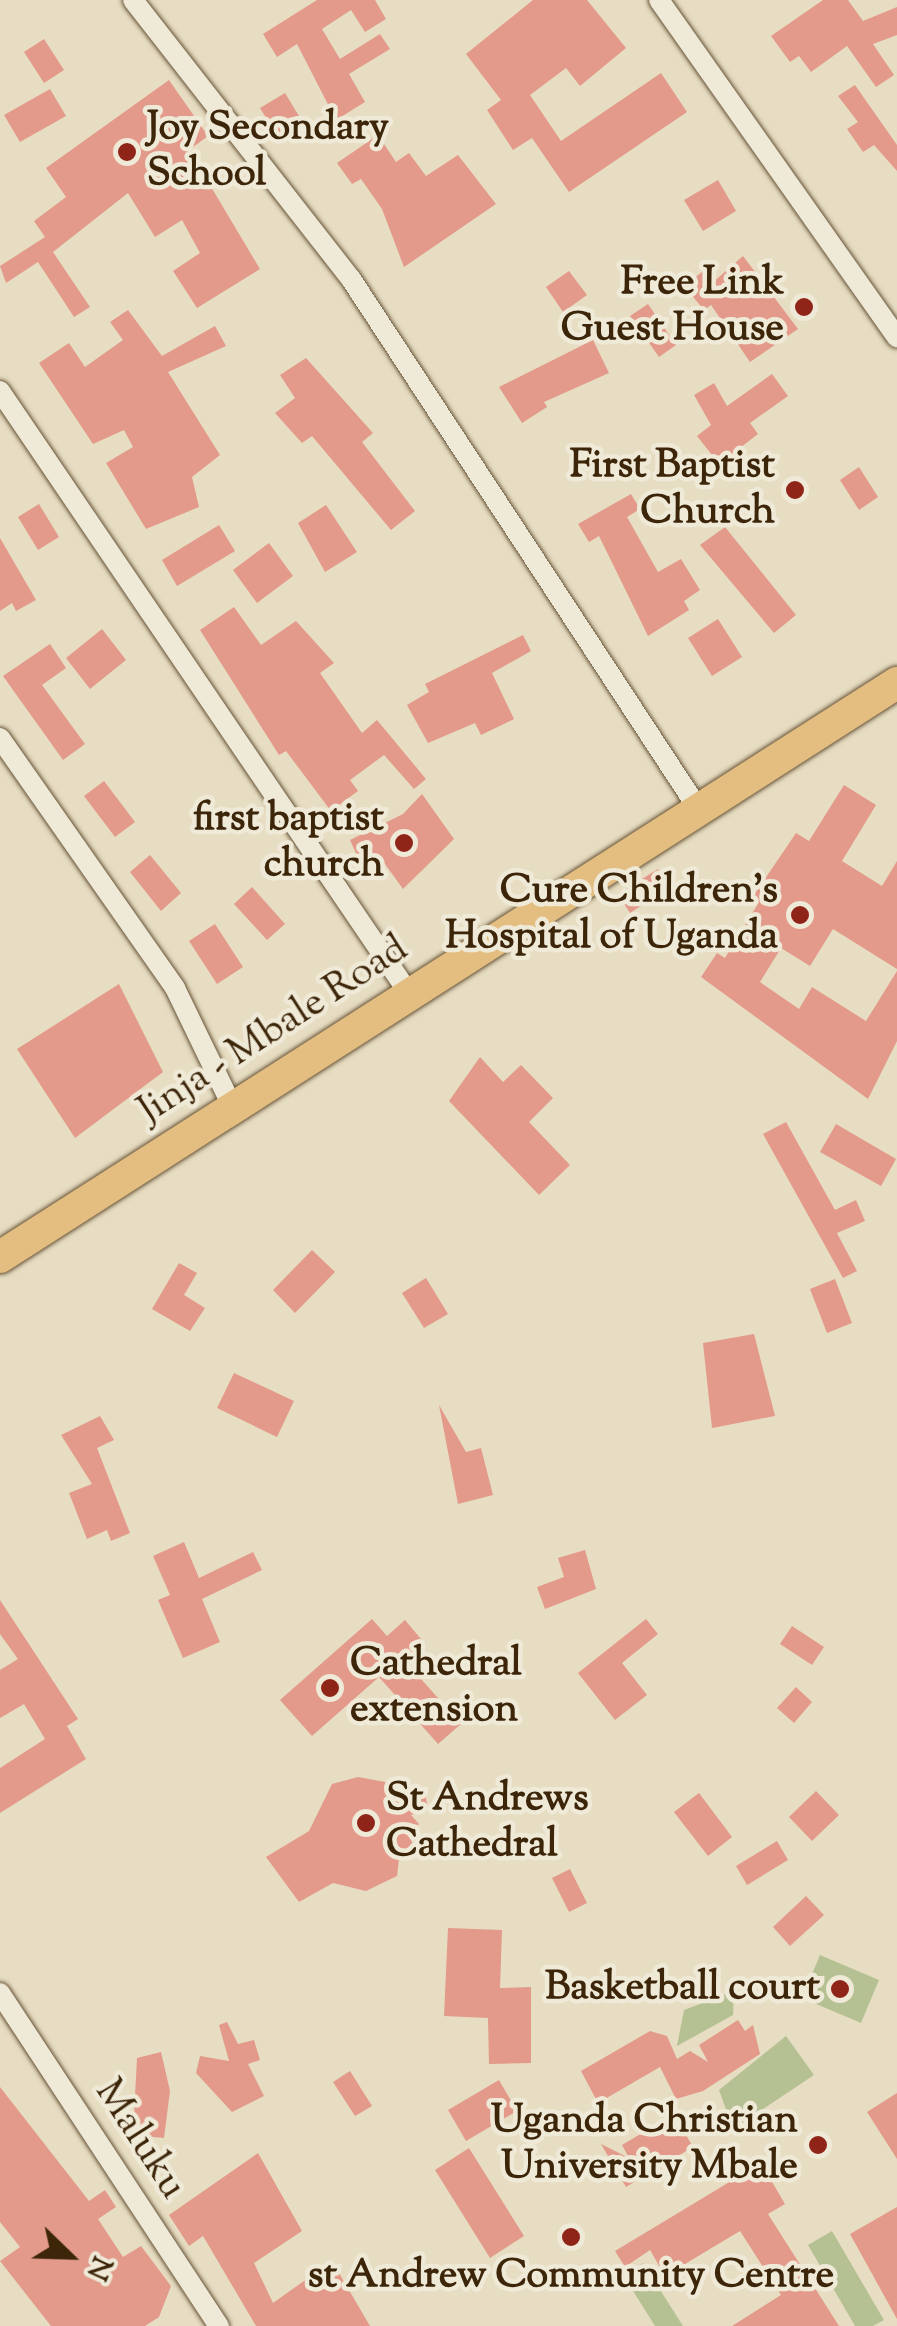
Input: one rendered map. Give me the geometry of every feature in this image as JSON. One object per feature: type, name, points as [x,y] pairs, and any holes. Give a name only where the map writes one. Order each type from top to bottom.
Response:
[{"type":"main road","name":"Jinja - Mbale Road","points":[[0,1256],[897,683]]},
{"type":"street","points":[[133,0],[350,279],[699,810]]},
{"type":"street","points":[[660,0],[897,338]]},
{"type":"street","points":[[0,391],[410,995]]},
{"type":"street","points":[[0,738],[175,988],[233,1108]]},
{"type":"street","name":"Maluku","points":[[0,1993],[219,2326]]},
{"type":"green space","name":"Basketball court","points":[[820,1955],[879,1980],[861,2023],[802,1998]]},
{"type":"green space","points":[[734,1991],[733,2015],[677,2046],[684,2010]]},
{"type":"green space","points":[[786,2036],[814,2075],[733,2129],[719,2090]]},
{"type":"green space","points":[[832,2231],[884,2320],[873,2326],[855,2326],[808,2245]]},
{"type":"green space","points":[[643,2263],[683,2326],[655,2326],[623,2275]]},
{"type":"building","points":[[317,0],[375,0],[386,19],[365,32],[351,10],[322,29],[340,59],[380,34],[390,49],[349,74],[365,102],[336,120],[297,44],[277,57],[263,34]]},
{"type":"building","points":[[533,0],[587,0],[626,48],[580,86],[566,68],[530,95],[561,141],[661,73],[687,112],[569,192],[532,138],[513,150],[487,110],[501,100],[466,54]]},
{"type":"building","points":[[823,0],[848,0],[863,21],[897,7],[897,35],[873,44],[894,75],[876,87],[847,46],[811,72],[799,56],[790,62],[771,36]]},
{"type":"building","points":[[44,39],[64,70],[44,83],[24,52]]},
{"type":"building","points":[[169,80],[208,136],[189,150],[260,269],[197,308],[173,271],[200,253],[182,220],[155,237],[128,193],[53,252],[90,307],[74,317],[38,262],[6,283],[0,266],[45,237],[34,221],[66,197],[46,168]]},
{"type":"building","points":[[855,85],[897,145],[897,171],[874,145],[863,152],[847,129],[858,122],[838,96]]},
{"type":"building","points":[[50,89],[66,116],[20,142],[4,115]]},
{"type":"building","points":[[285,93],[302,121],[277,136],[260,108]]},
{"type":"building","points":[[378,135],[396,162],[409,153],[426,176],[458,155],[496,204],[404,267],[382,209],[361,179],[352,184],[337,163]]},
{"type":"building","points":[[718,180],[736,211],[703,231],[684,200]]},
{"type":"building","points":[[743,256],[798,329],[750,362],[711,305],[704,310],[684,286],[702,272],[711,284]]},
{"type":"building","points":[[569,271],[587,295],[563,312],[546,287]]},
{"type":"building","points":[[648,304],[676,345],[659,357],[630,316]]},
{"type":"building","points":[[128,310],[162,356],[215,326],[226,346],[168,372],[220,455],[192,477],[199,507],[146,529],[106,463],[133,447],[124,430],[93,444],[39,363],[69,343],[85,367],[123,340],[110,322]]},
{"type":"building","points":[[593,340],[609,373],[544,402],[547,407],[522,423],[499,387]]},
{"type":"building","points":[[306,358],[373,433],[362,442],[415,511],[391,530],[312,436],[302,443],[275,413],[295,398],[280,375]]},
{"type":"building","points":[[772,374],[788,396],[750,423],[758,434],[719,464],[697,436],[711,425],[694,395],[714,383],[727,406]]},
{"type":"building","points":[[859,467],[878,497],[859,510],[840,480]]},
{"type":"building","points":[[631,494],[640,509],[627,517],[658,572],[681,559],[700,590],[684,601],[689,610],[648,636],[599,536],[589,542],[578,524]]},
{"type":"building","points":[[39,504],[59,537],[38,550],[18,517]]},
{"type":"building","points":[[326,505],[357,552],[325,572],[298,523]]},
{"type":"building","points":[[219,525],[235,551],[177,586],[162,560]]},
{"type":"building","points":[[725,527],[796,615],[774,633],[700,545]]},
{"type":"building","points":[[0,538],[36,600],[16,611],[12,603],[0,611]]},
{"type":"building","points":[[269,543],[293,576],[257,603],[233,570]]},
{"type":"building","points":[[234,607],[261,645],[296,621],[334,663],[320,673],[362,733],[377,720],[426,779],[414,789],[384,755],[350,780],[358,791],[331,811],[286,751],[279,755],[200,630]]},
{"type":"building","points":[[718,619],[742,657],[712,676],[688,638]]},
{"type":"building","points":[[102,629],[126,660],[90,689],[66,658]]},
{"type":"building","points":[[523,635],[531,651],[492,673],[514,719],[481,735],[475,723],[428,743],[407,705],[429,692],[425,684]]},
{"type":"building","points":[[50,644],[66,668],[42,685],[85,744],[63,760],[3,676]]},
{"type":"building","points":[[104,781],[135,822],[115,837],[84,796]]},
{"type":"building","points":[[844,785],[876,805],[842,861],[882,886],[897,861],[897,969],[833,929],[810,966],[781,948],[760,982],[799,1009],[812,987],[866,1021],[897,971],[897,1041],[868,1099],[701,977],[717,953],[725,958],[759,902],[752,898],[796,833],[809,841]]},
{"type":"building","points":[[422,794],[454,839],[403,889],[382,860],[363,869],[350,840],[403,814]]},
{"type":"building","points":[[150,855],[181,893],[161,911],[130,872]]},
{"type":"building","points":[[658,869],[670,887],[630,913],[618,894]]},
{"type":"building","points":[[252,887],[285,924],[267,940],[234,904]]},
{"type":"building","points":[[215,924],[243,967],[217,984],[189,941]]},
{"type":"building","points":[[119,984],[163,1072],[75,1138],[17,1049]]},
{"type":"building","points":[[480,1057],[503,1082],[521,1065],[553,1098],[529,1122],[570,1165],[539,1195],[449,1101]]},
{"type":"building","points":[[786,1122],[835,1210],[856,1200],[865,1221],[837,1233],[857,1271],[843,1278],[763,1134]]},
{"type":"building","points":[[836,1124],[896,1159],[881,1186],[820,1152]]},
{"type":"building","points":[[312,1250],[335,1272],[295,1313],[273,1290]]},
{"type":"building","points":[[179,1263],[197,1273],[184,1295],[205,1308],[190,1331],[152,1309]]},
{"type":"building","points":[[426,1278],[448,1314],[424,1328],[402,1293]]},
{"type":"building","points":[[835,1279],[852,1323],[827,1333],[810,1289]]},
{"type":"building","points":[[754,1334],[775,1416],[712,1428],[703,1343]]},
{"type":"building","points":[[234,1373],[294,1401],[277,1437],[217,1408]]},
{"type":"building","points":[[439,1405],[466,1452],[481,1448],[493,1495],[458,1504]]},
{"type":"building","points":[[100,1416],[114,1440],[97,1448],[130,1533],[111,1541],[107,1530],[87,1539],[69,1493],[92,1484],[61,1435]]},
{"type":"building","points":[[184,1542],[199,1578],[253,1552],[262,1570],[202,1599],[220,1642],[183,1658],[158,1600],[170,1595],[153,1556]]},
{"type":"building","points":[[585,1550],[596,1589],[545,1609],[537,1587],[564,1577],[558,1558]]},
{"type":"building","points":[[0,1600],[78,1719],[67,1726],[86,1759],[0,1813],[0,1768],[45,1739],[24,1704],[0,1718],[0,1670],[18,1659],[0,1634]]},
{"type":"building","name":"Cathedral extension","points":[[372,1619],[387,1636],[405,1620],[426,1645],[406,1662],[461,1724],[438,1744],[379,1677],[312,1736],[280,1700]]},
{"type":"building","points":[[646,1619],[658,1634],[622,1663],[647,1695],[615,1720],[578,1673]]},
{"type":"building","points":[[792,1626],[824,1647],[812,1665],[780,1644]]},
{"type":"building","points":[[796,1687],[812,1702],[794,1723],[777,1708]]},
{"type":"building","name":"St Andrews Cathedral","points":[[358,1777],[424,1789],[428,1808],[411,1815],[419,1824],[410,1836],[415,1852],[399,1859],[397,1876],[366,1891],[333,1883],[299,1902],[266,1857],[309,1831],[332,1784]]},
{"type":"building","points":[[816,1791],[839,1815],[812,1841],[789,1817]]},
{"type":"building","points":[[699,1793],[732,1837],[708,1856],[674,1812]]},
{"type":"building","points":[[777,1841],[788,1860],[747,1885],[736,1866]]},
{"type":"building","points":[[570,1869],[587,1903],[569,1912],[552,1878]]},
{"type":"building","points":[[806,1896],[824,1915],[790,1946],[773,1927]]},
{"type":"building","points":[[448,1928],[502,1930],[500,1988],[531,1987],[531,2063],[489,2064],[488,2018],[444,2016]]},
{"type":"building","points":[[738,2020],[745,2031],[753,2025],[760,2054],[703,2091],[676,2099],[660,2067],[598,2103],[581,2071],[650,2031],[667,2036],[677,2059],[690,2051],[708,2062],[699,2045]]},
{"type":"building","points":[[227,2022],[238,2044],[254,2040],[260,2060],[248,2064],[264,2096],[232,2112],[196,2073],[200,2056],[229,2061],[219,2025]]},
{"type":"building","points":[[161,2052],[170,2091],[164,2138],[133,2135],[137,2058]]},
{"type":"building","points":[[350,2071],[372,2106],[355,2116],[333,2082]]},
{"type":"building","points":[[499,2080],[517,2111],[466,2141],[448,2110]]},
{"type":"building","points":[[0,2087],[89,2201],[105,2190],[116,2207],[98,2219],[123,2257],[141,2246],[171,2286],[159,2317],[145,2326],[51,2326],[0,2261],[20,2247],[0,2222]]},
{"type":"building","points":[[897,2093],[897,2159],[867,2112]]},
{"type":"building","points":[[674,2114],[693,2147],[626,2187],[601,2144],[629,2158],[622,2145]]},
{"type":"building","points":[[469,2148],[524,2236],[490,2258],[435,2170]]},
{"type":"building","points":[[258,2153],[302,2231],[254,2263],[273,2303],[332,2261],[370,2326],[256,2326],[203,2236],[189,2246],[169,2215]]},
{"type":"building","points":[[761,2163],[785,2204],[768,2214],[839,2326],[732,2326],[781,2295],[740,2231],[665,2276],[650,2250],[625,2267],[615,2251]]},
{"type":"building","points":[[897,2207],[897,2319],[850,2234]]},
{"type":"place","name":"Joy Secondary School","points":[[127,152]]},
{"type":"place","name":"Free Link Guest House","points":[[804,307]]},
{"type":"place","name":"First Baptist Church","points":[[795,490]]},
{"type":"place","name":"first baptist church","points":[[404,843]]},
{"type":"place","name":"Cure Children's Hospital of Uganda","points":[[800,915]]},
{"type":"place","name":"Cathedral extension","points":[[330,1688]]},
{"type":"place","name":"St Andrews Cathedral","points":[[366,1823]]},
{"type":"place","name":"Basketball court","points":[[840,1989]]},
{"type":"place","name":"Uganda Christian University Mbale","points":[[818,2145]]},
{"type":"place","name":"st Andrew Community Centre","points":[[571,2237]]}]
